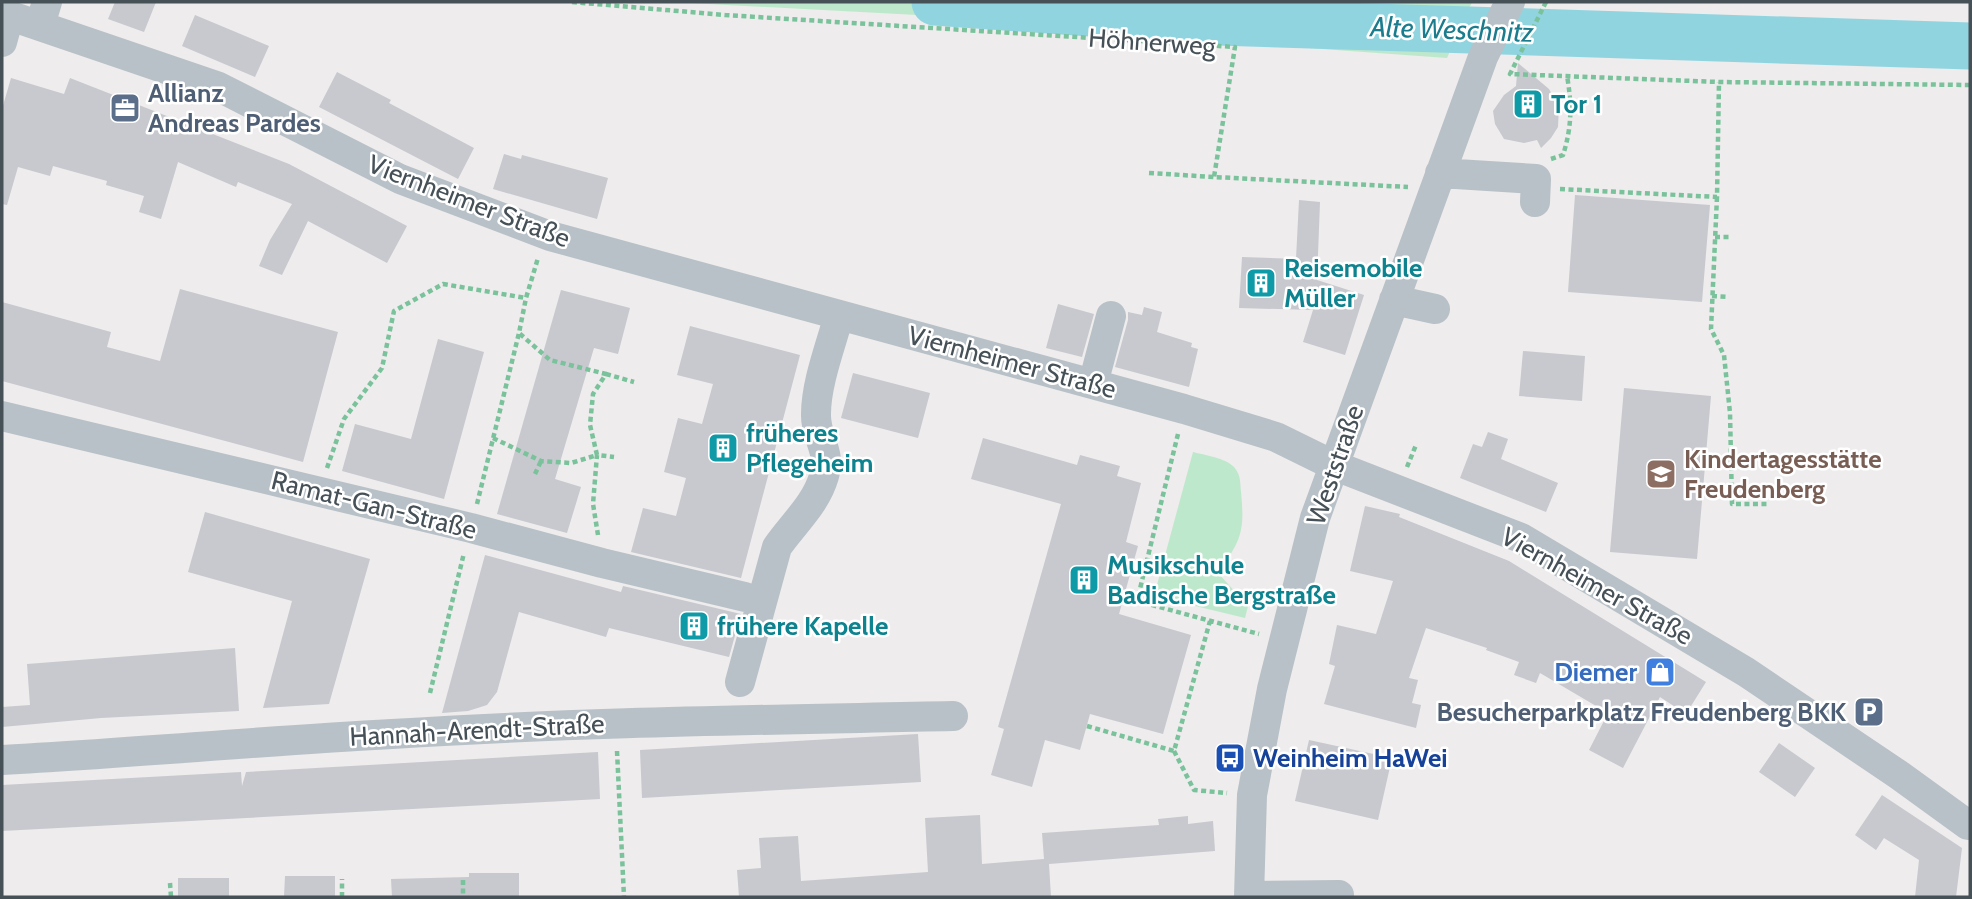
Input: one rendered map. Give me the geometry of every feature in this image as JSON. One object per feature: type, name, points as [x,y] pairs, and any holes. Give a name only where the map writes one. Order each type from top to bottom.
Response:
[{"type":"street","name":"Weststraße","points":[[1249,897],[1252,795],[1272,689],[1315,518],[1483,57],[1510,2]]},
{"type":"street","name":"Viernheimer Straße","points":[[4,24],[43,13],[219,88],[400,179],[545,234],[1184,409],[1276,437],[1334,465],[1521,538],[1746,673],[1899,775],[1968,825]]},
{"type":"street","points":[[1438,181],[1536,189]]},
{"type":"street","points":[[1394,300],[1435,309]]},
{"type":"street","points":[[740,682],[777,547],[809,507],[824,479],[828,462],[815,416],[839,315]]},
{"type":"street","points":[[1093,384],[1111,316]]},
{"type":"street","name":"Ramat-Gan-Straße","points":[[2,416],[471,528],[745,597]]},
{"type":"street","name":"Hannah-Arendt-Straße","points":[[2,760],[616,722],[953,716]]},
{"type":"street","points":[[1249,897],[1339,895]]},
{"type":"path","name":"Höhnerweg","points":[[572,2],[725,15],[1235,47],[1214,177]]},
{"type":"path","points":[[1546,2],[1510,74],[1719,82],[1970,85]]},
{"type":"path","points":[[1567,76],[1572,106],[1570,134],[1563,155],[1537,165],[1536,189],[1717,197]]},
{"type":"path","points":[[1719,82],[1711,329],[1724,355],[1730,413],[1732,504],[1768,504]]},
{"type":"path","points":[[1149,173],[1214,177],[1438,181]]},
{"type":"path","points":[[430,693],[526,298],[545,234]]},
{"type":"path","points":[[1715,237],[1729,237]]},
{"type":"path","points":[[319,492],[344,419],[382,368],[394,311],[443,284],[526,298]]},
{"type":"path","points":[[1712,296],[1729,297]]},
{"type":"path","points":[[519,333],[550,360],[634,382]]},
{"type":"path","points":[[1724,355],[1733,356]]},
{"type":"path","points":[[603,563],[593,505],[597,455],[590,425],[593,394],[606,374]]},
{"type":"path","points":[[1184,409],[1136,601],[1284,641]]},
{"type":"path","points":[[1730,413],[1738,413]]},
{"type":"path","points":[[493,438],[541,461],[571,463],[597,455],[614,457]]},
{"type":"path","points":[[535,474],[541,461]]},
{"type":"path","points":[[1199,791],[1194,790],[1174,751],[1210,621]]},
{"type":"path","points":[[616,722],[624,897]]},
{"type":"path","points":[[1087,726],[1174,751]]},
{"type":"path","points":[[342,879],[342,897]]},
{"type":"path","points":[[463,880],[463,897]]},
{"type":"path","points":[[170,883],[171,897]]},
{"type":"green space","points":[[671,2],[1472,2],[1447,58],[1238,43],[955,17]]},
{"type":"green space","points":[[1193,452],[1226,461],[1234,467],[1239,476],[1242,527],[1232,552],[1218,573],[1248,606],[1245,618],[1154,596]]},
{"type":"building","points":[[115,2],[156,2],[144,32],[108,19]]},
{"type":"building","points":[[195,15],[269,46],[255,77],[182,46]]},
{"type":"building","name":"Tor 1","points":[[1518,63],[1549,89],[1559,106],[1558,127],[1541,148],[1537,140],[1524,143],[1504,139],[1495,124],[1493,111],[1504,95],[1516,86]]},
{"type":"building","points":[[337,72],[474,148],[458,179],[319,107]]},
{"type":"building","points":[[11,78],[64,94],[70,78],[289,164],[407,226],[387,263],[308,221],[282,275],[259,266],[270,240],[292,204],[238,182],[236,187],[178,162],[161,219],[139,212],[144,196],[106,185],[107,181],[53,166],[50,176],[18,167],[7,205],[2,204],[2,109]]},
{"type":"building","points":[[504,154],[521,159],[522,155],[608,178],[597,219],[493,189]]},
{"type":"building","points":[[1575,195],[1710,205],[1702,302],[1568,292]]},
{"type":"building","points":[[1299,200],[1320,202],[1317,280],[1364,295],[1345,355],[1303,342],[1313,310],[1239,308],[1242,257],[1296,259]]},
{"type":"building","points":[[180,289],[338,332],[303,462],[2,381],[2,302],[111,332],[107,347],[160,361]]},
{"type":"building","points":[[561,290],[630,308],[618,354],[594,348],[555,479],[581,487],[567,533],[497,514]]},
{"type":"building","points":[[1058,304],[1094,314],[1082,357],[1046,348]]},
{"type":"building","points":[[1144,307],[1162,312],[1157,332],[1192,343],[1191,347],[1198,349],[1189,387],[1115,367],[1128,312],[1142,315]]},
{"type":"building","name":"früheres Pflegeheim","points":[[690,326],[800,355],[741,578],[631,552],[643,508],[676,516],[686,478],[664,472],[678,418],[702,424],[713,384],[677,375]]},
{"type":"building","points":[[438,339],[484,352],[444,499],[342,471],[355,424],[411,439]]},
{"type":"building","points":[[1523,351],[1585,356],[1582,401],[1519,396]]},
{"type":"building","points":[[853,373],[930,393],[918,438],[841,418]]},
{"type":"building","name":"Kindertagesstätte Freudenberg","points":[[1624,388],[1711,396],[1697,559],[1610,552]]},
{"type":"building","points":[[1488,432],[1508,439],[1501,459],[1558,483],[1546,512],[1460,478],[1473,444],[1482,447]]},
{"type":"building","name":"Musikschule Badische Bergstraße","points":[[983,438],[1077,465],[1080,455],[1120,466],[1117,476],[1141,483],[1126,542],[1138,546],[1119,614],[1191,635],[1163,734],[1090,714],[1080,750],[1045,740],[1032,787],[991,775],[1004,729],[998,727],[1061,504],[971,479]]},
{"type":"building","points":[[1365,506],[1400,514],[1399,517],[1509,561],[1706,682],[1686,714],[1660,697],[1623,768],[1589,750],[1608,713],[1540,673],[1536,683],[1514,675],[1519,662],[1486,650],[1487,648],[1426,628],[1409,678],[1418,680],[1412,703],[1421,705],[1416,728],[1324,704],[1335,666],[1329,664],[1337,625],[1376,634],[1393,581],[1350,571]]},
{"type":"building","points":[[205,512],[370,559],[329,704],[263,708],[292,601],[188,572]]},
{"type":"building","points":[[485,555],[621,592],[623,586],[741,614],[729,657],[609,628],[606,637],[519,612],[497,692],[487,705],[468,711],[442,713]]},
{"type":"building","points":[[235,648],[239,711],[101,718],[2,727],[2,707],[30,705],[27,664]]},
{"type":"building","points":[[918,734],[921,782],[642,798],[640,750]]},
{"type":"building","points":[[1309,740],[1392,758],[1378,820],[1295,801]]},
{"type":"building","points":[[1779,743],[1815,768],[1795,797],[1759,772]]},
{"type":"building","points":[[598,752],[600,799],[2,831],[2,785],[241,772],[242,786],[246,772]]},
{"type":"building","points":[[1882,795],[1962,848],[1956,897],[1915,897],[1919,860],[1884,838],[1876,850],[1855,835]]},
{"type":"building","points":[[980,815],[982,864],[1044,859],[1042,833],[1159,825],[1158,819],[1188,816],[1188,824],[1213,821],[1215,851],[1049,864],[1051,897],[739,897],[737,870],[761,868],[759,838],[798,836],[801,881],[928,872],[925,818]]},
{"type":"building","points":[[469,873],[519,873],[519,897],[392,897],[391,879],[469,877]]},
{"type":"building","points":[[285,876],[335,876],[335,897],[284,897]]},
{"type":"building","points":[[178,878],[229,878],[229,897],[178,897]]},
{"type":"waterway","name":"Alte Weschnitz","points":[[935,2],[1218,22],[1970,46]]},
{"type":"place","name":"Tor 1","points":[[1528,104]]},
{"type":"place","name":"Allianz Andreas Pardes","points":[[125,108]]},
{"type":"place","name":"Reisemobile Müller","points":[[1261,283]]},
{"type":"place","name":"früheres Pflegeheim","points":[[723,448]]},
{"type":"place","name":"Kindertagesstätte Freudenberg","points":[[1661,474]]},
{"type":"place","name":"Musikschule Badische Bergstraße","points":[[1084,580]]},
{"type":"place","name":"frühere Kapelle","points":[[694,626]]},
{"type":"place","name":"Diemer","points":[[1660,672]]},
{"type":"place","name":"Besucherparkplatz Freudenberg BKK","points":[[1869,712]]},
{"type":"place","name":"Weinheim HaWei","points":[[1230,758]]}]
